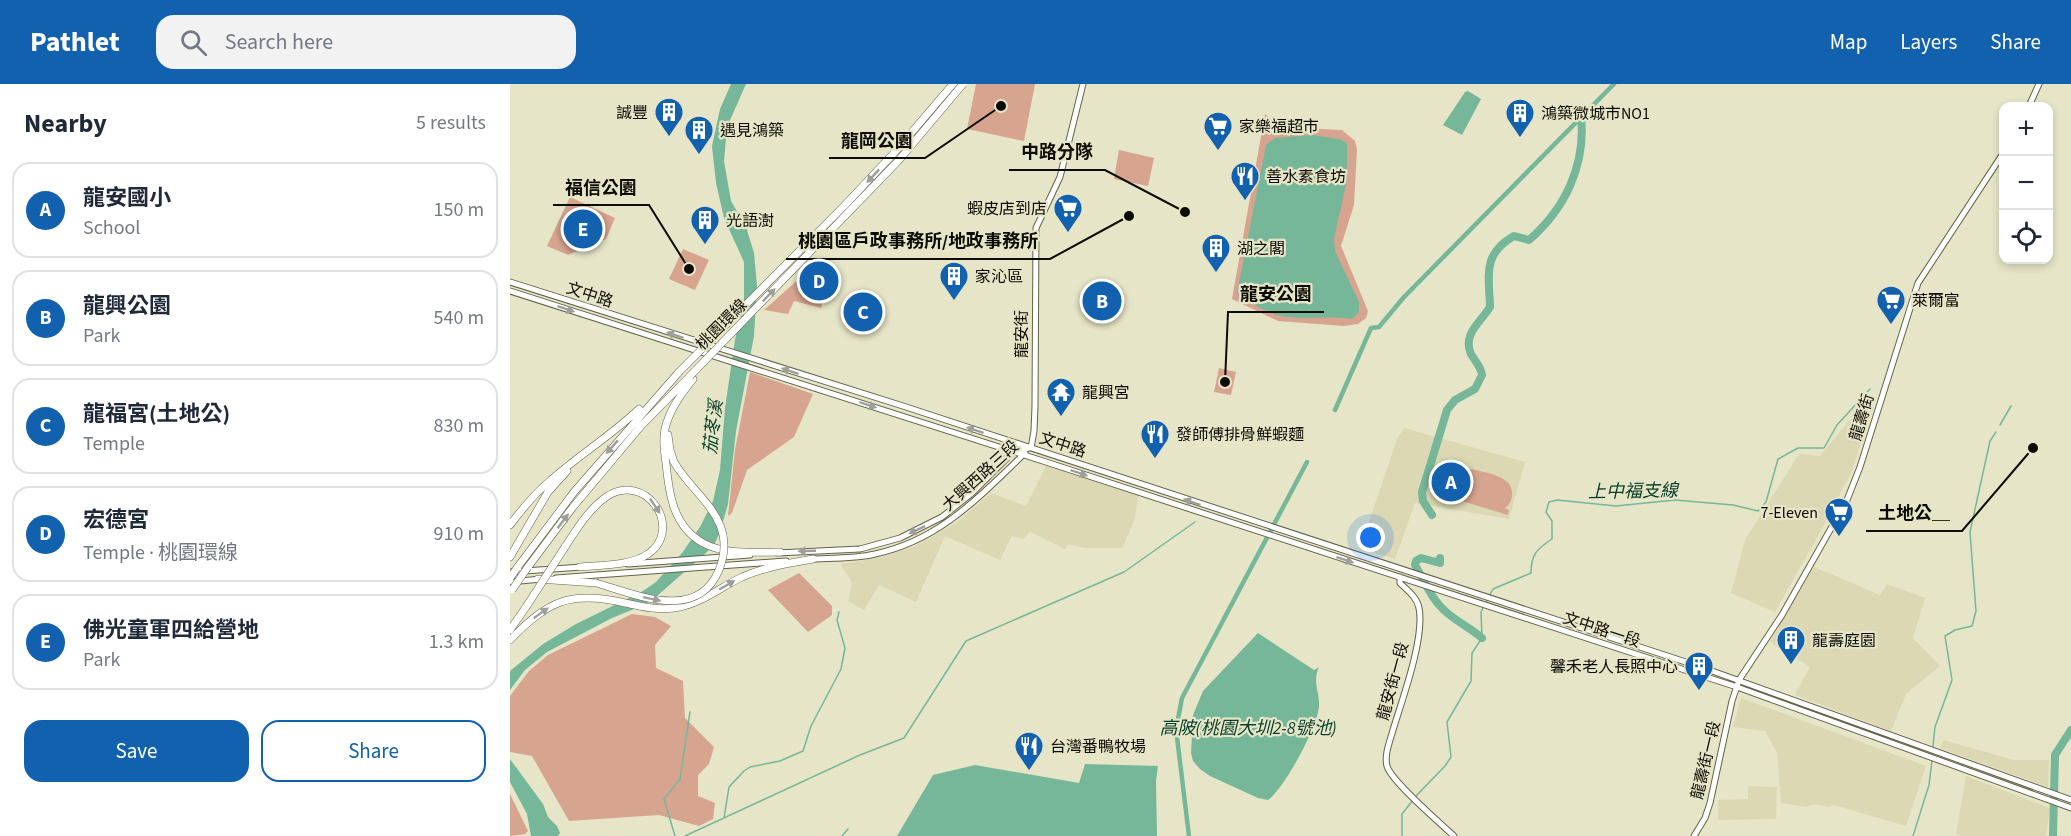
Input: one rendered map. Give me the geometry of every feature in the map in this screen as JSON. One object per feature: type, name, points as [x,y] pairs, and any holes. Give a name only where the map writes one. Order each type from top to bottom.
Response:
[{"type":"highway","name":"桃園環線","points":[[510,586],[517,570],[574,492],[679,372],[845,205],[894,153],[953,84]]},
{"type":"highway","name":"桃園環線","points":[[510,586],[517,570],[641,426],[899,160],[963,84]]},
{"type":"highway","points":[[512,554],[555,484],[679,372]]},
{"type":"highway","points":[[691,377],[666,424],[664,444],[672,503],[686,529],[695,538],[710,546],[734,551],[780,552]]},
{"type":"highway","points":[[538,579],[596,583],[669,602],[700,593],[716,575],[724,552],[722,530],[715,513],[674,462],[668,437],[670,417],[674,406]]},
{"type":"highway","points":[[510,525],[542,488],[594,448]]},
{"type":"highway","points":[[510,630],[565,547],[595,507],[612,494],[626,490],[637,491],[649,497],[658,508],[662,529],[659,541],[653,550],[643,557],[628,561],[580,567]]},
{"type":"highway","points":[[510,640],[543,610],[562,601],[578,597],[600,597],[651,608],[674,608],[697,601],[761,569],[813,559]]},
{"type":"street","name":"龍安街","points":[[1031,448],[1035,406],[1036,228],[1060,177],[1083,84]]},
{"type":"street","points":[[2032,102],[2039,84]]},
{"type":"street","name":"龍壽街","points":[[1737,687],[1739,680],[1782,615],[1846,501],[1860,467],[1908,310],[1922,274],[2001,156]]},
{"type":"street","name":"文中路","points":[[510,282],[1031,448],[1290,542]]},
{"type":"street","name":"文中路","points":[[510,291],[1013,452],[1294,535]]},
{"type":"street","points":[[741,364],[742,356]]},
{"type":"street","name":"大興西路三段","points":[[517,570],[662,562],[780,552],[860,549],[900,537],[930,524],[972,493],[1013,452],[1031,448]]},
{"type":"street","name":"大興西路三段","points":[[510,586],[538,579],[873,555],[907,545],[939,529],[972,504],[1031,448]]},
{"type":"street","name":"文中路一段","points":[[1294,535],[1739,680],[2060,800]]},
{"type":"street","name":"文中路一段","points":[[1290,542],[1849,723]]},
{"type":"street","points":[[1400,578],[1404,572]]},
{"type":"street","name":"龍安街一段","points":[[1400,578],[1400,583],[1417,602],[1420,609],[1413,662],[1389,744],[1387,766],[1398,783],[1454,836]]},
{"type":"street","points":[[1602,643],[1604,635]]},
{"type":"street","name":"龍壽街一段","points":[[1694,836],[1705,818],[1710,803],[1737,687]]},
{"type":"street","points":[[2060,800],[2071,800]]},
{"type":"street","points":[[2060,800],[2071,808]]},
{"type":"shaded area","points":[[976,84],[1035,84],[1024,141],[967,129]]},
{"type":"shaded area","points":[[1265,114],[1280,127],[1342,130],[1355,141],[1357,149],[1354,205],[1341,246],[1368,311],[1366,318],[1358,324],[1344,326],[1278,321],[1232,299]]},
{"type":"shaded area","points":[[1119,150],[1154,158],[1148,186],[1114,179]]},
{"type":"shaded area","points":[[570,197],[615,218],[606,239],[568,255],[547,246]]},
{"type":"shaded area","points":[[683,249],[709,260],[695,290],[669,279]]},
{"type":"shaded area","points":[[802,276],[822,304],[821,308],[794,301],[788,314],[764,310]]},
{"type":"shaded area","points":[[1094,291],[1113,294],[1110,312],[1090,308]]},
{"type":"shaded area","points":[[1219,368],[1236,372],[1231,395],[1214,392]]},
{"type":"shaded area","points":[[750,372],[813,394],[794,437],[747,470],[732,513],[728,516],[735,450]]},
{"type":"shaded area","points":[[1868,398],[1874,401],[1852,471],[1775,612],[1731,593],[1745,540],[1799,454],[1820,456]]},
{"type":"shaded area","points":[[1404,428],[1525,462],[1509,519],[1415,503],[1395,559],[1360,548],[1397,439]]},
{"type":"shaded area","points":[[1046,466],[1138,495],[1135,519],[1122,548],[1085,548],[1068,544],[1065,549],[1030,532],[1023,539],[1012,536],[1000,560],[945,536],[916,602],[879,585],[864,610],[848,601],[852,583],[841,564],[883,557],[915,546],[956,523],[991,493],[1026,506]]},
{"type":"shaded area","points":[[1472,469],[1498,476],[1509,484],[1512,496],[1505,508],[1509,510],[1508,515],[1452,498],[1453,492],[1458,493],[1459,478],[1464,472]]},
{"type":"shaded area","points":[[1814,567],[1880,595],[1887,584],[1925,598],[1913,638],[1940,666],[1906,694],[1891,731],[1795,695],[1810,667],[1770,642]]},
{"type":"shaded area","points":[[799,573],[832,606],[832,615],[808,632],[768,590]]},
{"type":"shaded area","points":[[632,614],[655,617],[671,626],[655,645],[656,668],[683,681],[685,718],[714,747],[709,764],[698,775],[698,796],[715,803],[713,819],[699,826],[659,815],[569,821],[532,756],[510,752],[510,696],[529,671],[548,655]]},
{"type":"shaded area","points":[[1741,698],[1926,766],[1906,826],[1834,805],[1829,807],[1813,804],[1806,807],[1781,803],[1777,753],[1765,731],[1733,727]]},
{"type":"shaded area","points":[[1943,740],[2014,760],[2049,760],[2048,787],[1940,748]]},
{"type":"shaded area","points":[[1966,776],[2050,808],[2046,836],[1961,836],[1956,834]]},
{"type":"shaded area","points":[[1748,786],[1777,787],[1776,819],[1718,820],[1718,800],[1748,799]]},
{"type":"shaded area","points":[[510,794],[528,831],[525,834],[510,836]]},
{"type":"water","points":[[731,84],[746,84],[727,127],[724,161],[731,201],[746,227],[754,253],[757,286],[754,336],[736,431],[728,504],[720,532],[715,543],[707,552],[657,596],[644,605],[612,618],[547,652],[525,670],[510,690],[510,671],[543,644],[656,582],[682,553],[700,527],[713,501],[720,470],[725,408],[735,340],[744,300],[744,262],[724,218],[716,183],[712,146],[720,109]]},
{"type":"water","points":[[1468,91],[1481,99],[1462,135],[1443,125],[1465,92]]},
{"type":"water","points":[[1312,135],[1339,139],[1347,143],[1347,180],[1334,239],[1335,251],[1359,302],[1359,312],[1352,319],[1272,314],[1237,293],[1266,145],[1275,138]]},
{"type":"water","name":"高陂(桃園大圳2-8號池)","points":[[1258,633],[1314,670],[1319,667],[1316,682],[1319,707],[1317,717],[1291,771],[1268,800],[1258,798],[1210,776],[1193,761],[1191,753],[1193,715],[1203,691]]},
{"type":"water","points":[[510,759],[543,804],[548,817],[557,826],[560,833],[558,836],[531,836],[527,814],[510,782]]},
{"type":"water","points":[[1085,764],[1158,766],[1157,836],[897,836],[933,775],[975,765],[1079,783]]},
{"type":"waterway","points":[[1335,410],[1371,328],[1379,327],[1404,297],[1614,84]]},
{"type":"waterway","points":[[1432,515],[1423,501],[1422,492],[1447,410],[1455,400],[1475,389],[1482,375],[1471,354],[1469,340],[1490,307],[1489,275],[1492,258],[1497,250],[1514,236],[1529,240],[1542,228],[1563,200],[1576,169],[1580,152],[1581,117]]},
{"type":"waterway","name":"上中福支線","points":[[1486,602],[1493,589],[1531,573],[1532,561],[1536,553],[1552,539],[1552,521],[1546,512],[1549,502],[1557,500],[1616,506],[1675,500],[1733,505],[1758,511],[1766,502],[1778,459],[1798,448],[1824,448],[1837,425],[1870,389]]},
{"type":"waterway","points":[[2000,425],[2011,406]]},
{"type":"waterway","points":[[1932,755],[1935,727],[1952,680],[1945,636],[1955,630],[1972,626],[1976,611],[1970,532],[1990,441],[1996,432]]},
{"type":"waterway","points":[[1189,836],[1176,729],[1182,698],[1307,462]]},
{"type":"waterway","points":[[685,836],[860,755],[904,738],[966,641],[1124,572],[1195,522]]},
{"type":"waterway","points":[[1440,558],[1440,563],[1421,558],[1416,561],[1415,565],[1440,606],[1482,638]]},
{"type":"waterway","name":"上中福支線","points":[[1416,796],[1451,757],[1447,722],[1471,681],[1472,653],[1482,638],[1481,612],[1484,606]]},
{"type":"waterway","points":[[724,818],[729,787],[744,771],[750,767],[780,761],[803,751],[811,726],[841,669],[845,648],[837,620],[839,612]]},
{"type":"waterway","points":[[675,836],[664,799],[680,779],[690,712]]},
{"type":"waterway","points":[[2053,836],[2055,755],[2071,730]]},
{"type":"waterway","points":[[1913,836],[1929,785],[1932,760]]},
{"type":"waterway","name":"上中福支線","points":[[1402,836],[1402,814],[1413,800]]},
{"type":"waterway","points":[[842,836],[848,829]]},
{"type":"place","name":"龍岡公園","points":[[1001,106]]},
{"type":"place","name":"誠豐","points":[[669,138]]},
{"type":"place","name":"鴻築微城市NO1","points":[[1520,138]]},
{"type":"place","name":"家樂福超市","points":[[1218,152]]},
{"type":"place","name":"遇見鴻築","points":[[699,156]]},
{"type":"place","name":"善水素食坊","points":[[1245,202]]},
{"type":"place","name":"中路分隊","points":[[1185,212]]},
{"type":"place","name":"桃園區戶政事務所/地政事務所","points":[[1129,216]]},
{"type":"place","name":"佛光童軍四給營地","points":[[583,229]]},
{"type":"place","name":"蝦皮店到店","points":[[1068,234]]},
{"type":"place","name":"光語澍","points":[[705,246]]},
{"type":"place","name":"福信公園","points":[[689,269]]},
{"type":"place","name":"湖之閣","points":[[1216,274]]},
{"type":"place","name":"宏德宮","points":[[819,281]]},
{"type":"place","name":"龍興公園","points":[[1102,301]]},
{"type":"place","name":"家沁區","points":[[954,302]]},
{"type":"place","name":"龍福宮(土地公)","points":[[863,312]]},
{"type":"place","name":"萊爾富","points":[[1891,326]]},
{"type":"place","name":"龍安公園","points":[[1225,382]]},
{"type":"place","name":"龍興宮","points":[[1061,418]]},
{"type":"place","name":"土地公＿","points":[[2033,448]]},
{"type":"place","name":"發師傅排骨鮮蝦麵","points":[[1155,460]]},
{"type":"place","name":"龍安國小","points":[[1451,482]]},
{"type":"place","name":"7-Eleven","points":[[1839,538]]},
{"type":"place","name":"龍壽庭園","points":[[1791,666]]},
{"type":"place","name":"馨禾老人長照中心","points":[[1699,692]]},
{"type":"place","name":"台灣番鴨牧場","points":[[1029,772]]},
{"type":"water label","name":"茄苳溪","points":[[713,427]]}]
